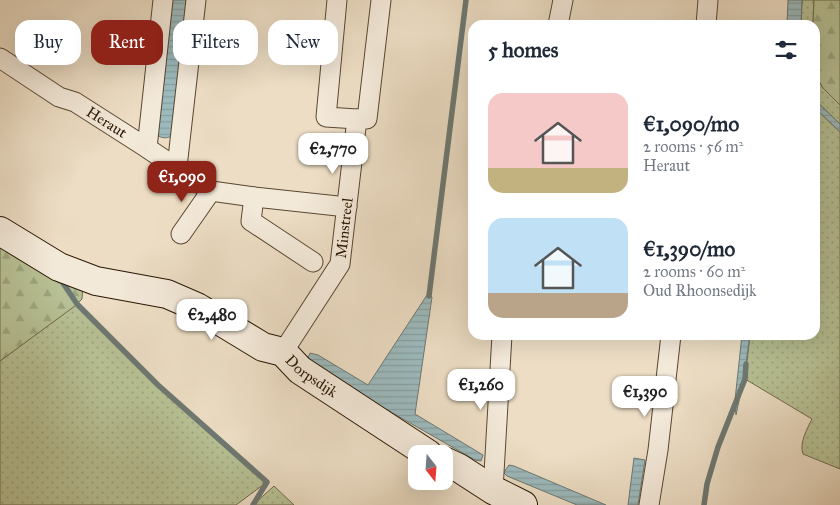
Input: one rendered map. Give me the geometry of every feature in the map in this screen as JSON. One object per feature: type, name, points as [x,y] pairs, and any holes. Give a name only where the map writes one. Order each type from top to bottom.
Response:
[{"type":"street","points":[[147,148],[164,0]]},
{"type":"street","points":[[177,167],[196,0]]},
{"type":"street","points":[[337,0],[326,117],[367,119],[381,0]]},
{"type":"street","points":[[559,20],[563,0]]},
{"type":"street","points":[[706,20],[708,0]]},
{"type":"street","name":"Heraut","points":[[0,58],[59,97],[74,102],[147,148],[211,191],[347,207]]},
{"type":"street","name":"Minstreel","points":[[283,352],[340,264],[357,118]]},
{"type":"street","points":[[181,234],[211,191]]},
{"type":"street","points":[[254,197],[251,221],[313,262]]},
{"type":"street","name":"Dorpsdijk","points":[[0,230],[59,267],[96,281],[167,294],[197,307],[262,347],[283,352],[300,370],[414,445]]},
{"type":"street","points":[[493,490],[502,340]]},
{"type":"street","points":[[649,505],[658,450],[670,340]]},
{"type":"street","points":[[453,465],[522,505]]},
{"type":"green space","points":[[802,0],[814,0],[813,20],[801,20]]},
{"type":"green space","points":[[814,0],[840,0],[840,105],[820,83],[820,20],[813,20]]},
{"type":"green space","points":[[820,83],[840,105],[840,124],[820,105]]},
{"type":"green space","points":[[820,113],[840,132],[840,469],[803,454],[803,441],[812,419],[745,379],[749,340],[820,340]]},
{"type":"green space","points":[[0,238],[83,284],[82,299],[75,306],[0,361]]},
{"type":"green space","points":[[77,304],[158,385],[267,482],[236,505],[0,505],[0,361]]},
{"type":"green space","points":[[274,486],[294,505],[253,505]]},
{"type":"water","points":[[172,0],[187,0],[185,20],[173,20],[173,65],[179,65],[171,136],[164,138],[157,135]]},
{"type":"water","points":[[788,0],[802,0],[801,20],[787,20]]},
{"type":"water","points":[[820,105],[840,124],[840,132],[820,113]]},
{"type":"water","points":[[427,295],[432,297],[415,414],[483,455],[481,461],[475,460],[453,447],[453,445],[449,445],[382,407],[308,358],[310,353],[318,355],[368,385]]},
{"type":"water","points":[[741,340],[749,340],[744,377],[736,415],[735,406],[738,404],[735,400]]},
{"type":"water","points":[[634,458],[645,460],[638,505],[628,505]]},
{"type":"water","points":[[509,465],[606,505],[577,505],[507,476],[504,473]]},
{"type":"waterway","points":[[429,296],[466,0]]},
{"type":"waterway","points":[[59,277],[77,304],[158,385],[267,482],[253,505]]},
{"type":"waterway","points":[[704,505],[707,484],[718,447],[745,379],[746,364]]}]
